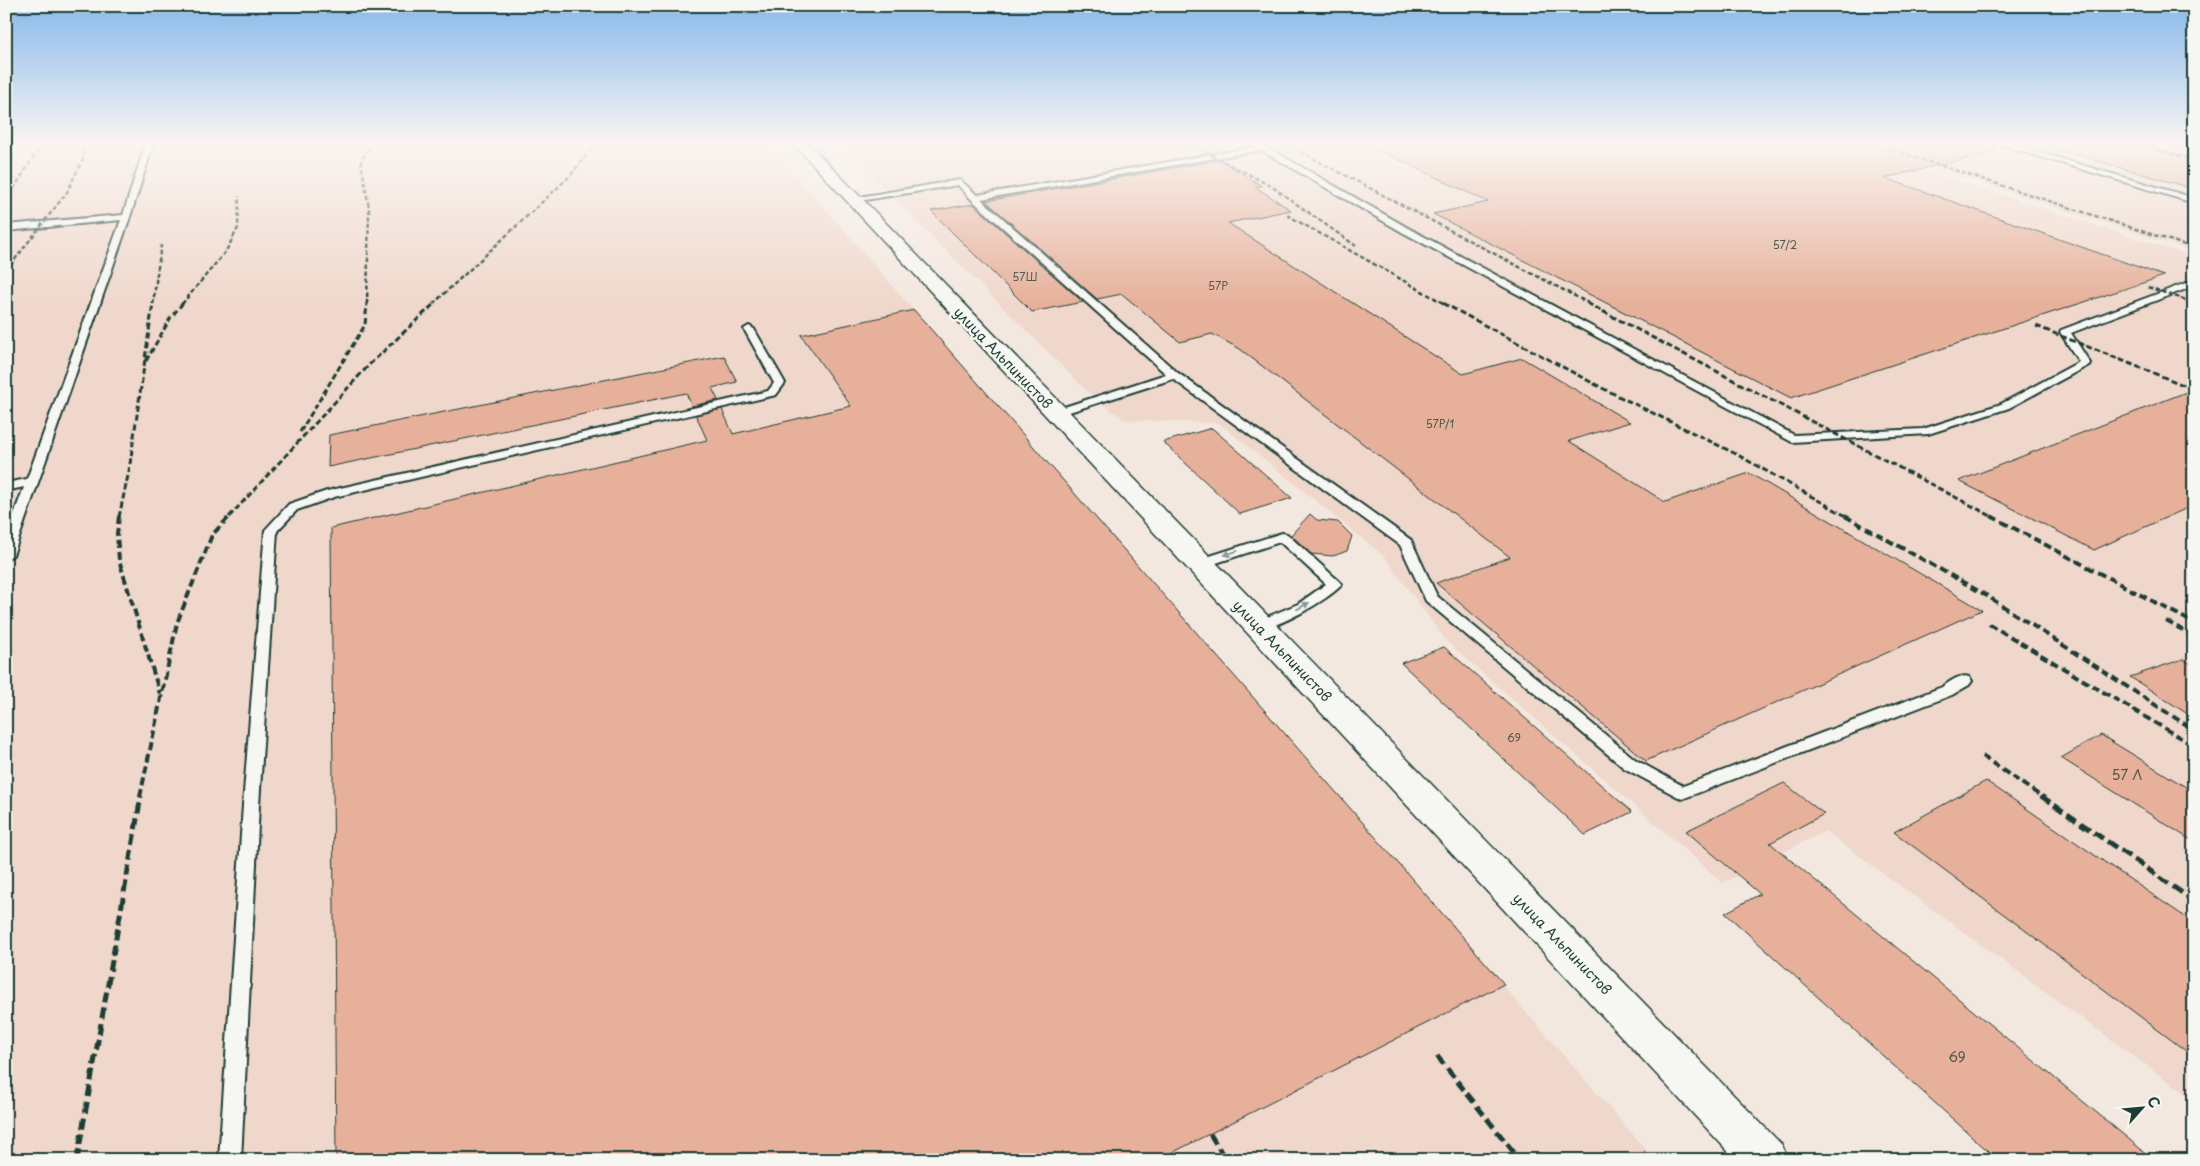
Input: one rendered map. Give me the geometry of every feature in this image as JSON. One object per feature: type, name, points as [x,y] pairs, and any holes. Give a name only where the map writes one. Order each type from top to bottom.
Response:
[{"type":"main road","name":"улица Альпинистов","points":[[850,196],[1766,1160]]},
{"type":"lane","points":[[6,555],[133,196]]},
{"type":"lane","points":[[853,200],[874,196]]},
{"type":"lane","points":[[975,198],[983,196]]},
{"type":"lane","points":[[1347,196],[1405,230],[1792,439],[1924,432],[2005,406],[2085,363],[2065,332],[2194,283]]},
{"type":"lane","points":[[2179,196],[2194,201]]},
{"type":"lane","points":[[975,198],[1174,375],[1406,543],[1431,598],[1630,764],[1682,793],[1947,691],[1964,681]]},
{"type":"lane","points":[[6,228],[126,217]]},
{"type":"lane","points":[[230,1160],[251,805],[271,530],[293,507],[331,494],[772,393],[780,383],[749,329]]},
{"type":"lane","points":[[1056,413],[1174,375]]},
{"type":"lane","points":[[6,487],[31,482]]},
{"type":"lane","points":[[1199,564],[1282,537],[1335,584],[1303,607],[1258,626]]},
{"type":"shaded area","points":[[6,196],[814,196],[1655,1160],[6,1160]]},
{"type":"shaded area","points":[[892,196],[2007,196],[2194,257],[2194,1100],[1825,831],[1723,883],[1446,641],[1384,556],[1219,423],[1124,420],[1086,390]]},
{"type":"shaded area","points":[[2020,196],[2194,196],[2194,252]]},
{"type":"building","points":[[1012,196],[1270,196],[1291,210],[1228,223],[1463,374],[1522,358],[1630,422],[1569,441],[1665,502],[1749,473],[1982,610],[1646,761],[1436,583],[1510,557],[1240,349],[1212,334],[1180,342],[1122,294],[1097,299],[986,201]]},
{"type":"building","points":[[1476,196],[1937,196],[2164,276],[1791,398],[1433,214],[1488,202]]},
{"type":"building","points":[[973,204],[1083,302],[1032,312],[931,211]]},
{"type":"building","points":[[914,310],[1504,984],[1158,1160],[336,1160],[331,528],[707,440],[696,415],[722,409],[733,434],[851,406],[801,335]]},
{"type":"building","points":[[724,356],[737,382],[712,388],[718,400],[692,406],[686,393],[328,467],[329,435]]},
{"type":"building","points":[[2194,389],[2194,505],[2094,550],[1959,481]]},
{"type":"building","points":[[1212,428],[1292,498],[1240,514],[1163,442]]},
{"type":"building","points":[[1310,514],[1317,520],[1338,522],[1352,536],[1347,551],[1333,556],[1311,554],[1291,535]]},
{"type":"building","points":[[1444,647],[1632,812],[1585,835],[1401,663]]},
{"type":"building","points":[[2183,659],[2194,666],[2194,718],[2130,677]]},
{"type":"building","points":[[2101,735],[2194,792],[2194,842],[2061,758]]},
{"type":"building","points":[[1986,781],[2194,923],[2194,1057],[1894,832]]},
{"type":"building","points":[[1784,783],[1824,814],[1770,843],[2154,1160],[1998,1160],[1725,913],[1760,894],[1686,831]]},
{"type":"railway","points":[[6,201],[9,196]]},
{"type":"railway","points":[[6,271],[64,196]]},
{"type":"railway","points":[[182,304],[226,251],[238,228],[239,196]]},
{"type":"railway","points":[[367,196],[369,208],[367,304]]},
{"type":"railway","points":[[433,304],[548,196]]},
{"type":"railway","points":[[1286,196],[1356,246]]},
{"type":"railway","points":[[1385,196],[1590,304]]},
{"type":"railway","points":[[2035,196],[2194,248]]},
{"type":"railway","points":[[1287,215],[1445,304]]},
{"type":"railway","points":[[153,304],[161,245]]},
{"type":"railway","points":[[2148,287],[2194,303]]},
{"type":"railway","points":[[119,517],[129,471],[153,303]]},
{"type":"railway","points":[[146,361],[171,317],[183,303]]},
{"type":"railway","points":[[300,432],[365,325],[367,303]]},
{"type":"railway","points":[[229,517],[370,364],[435,303]]},
{"type":"railway","points":[[1443,303],[1602,388],[1736,454],[1848,517]]},
{"type":"railway","points":[[1587,303],[1993,517]]},
{"type":"railway","points":[[2036,326],[2186,386]]},
{"type":"railway","points":[[119,516],[117,534],[119,560],[160,694]]},
{"type":"railway","points":[[140,797],[177,623],[212,535],[230,516]]},
{"type":"railway","points":[[1845,516],[1984,594],[2194,730]]},
{"type":"railway","points":[[1991,516],[2194,623]]},
{"type":"railway","points":[[2166,621],[2194,636]]},
{"type":"railway","points":[[1989,624],[2194,746]]},
{"type":"railway","points":[[1982,756],[2042,797]]},
{"type":"railway","points":[[77,1160],[141,796]]},
{"type":"railway","points":[[2041,796],[2194,901]]},
{"type":"railway","points":[[1437,1056],[1520,1160]]},
{"type":"railway","points":[[1210,1134],[1226,1160]]}]
